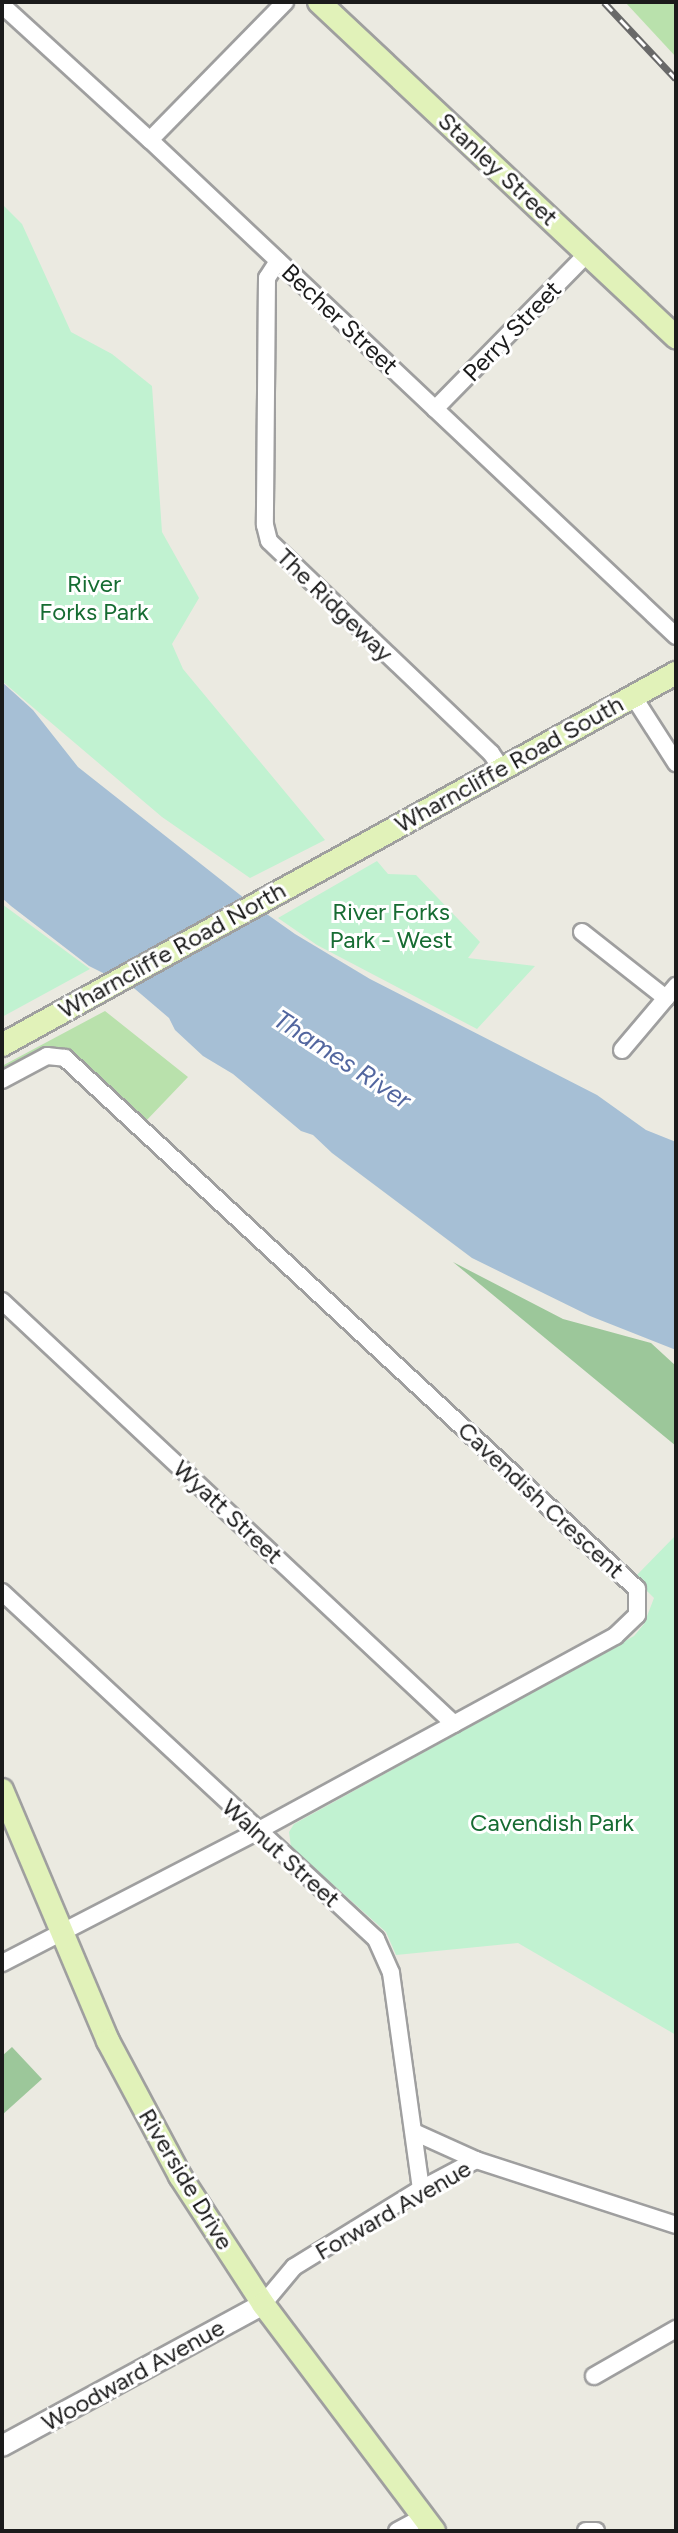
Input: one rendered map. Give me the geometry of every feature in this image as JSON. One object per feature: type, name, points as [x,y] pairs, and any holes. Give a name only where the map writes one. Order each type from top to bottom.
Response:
[{"type":"main road","name":"Stanley Street","points":[[319,2],[676,337]]},
{"type":"main road","name":"Wharncliffe Road South","points":[[343,855],[676,673]]},
{"type":"main road","name":"Wharncliffe Road North","points":[[2,1045],[343,855]]},
{"type":"main road","name":"Riverside Drive","points":[[2,1790],[108,2041],[176,2171],[263,2304],[428,2524]]},
{"type":"street","points":[[150,140],[285,2]]},
{"type":"street","name":"Becher Street","points":[[2,5],[150,140],[676,636]]},
{"type":"street","name":"Perry Street","points":[[435,409],[588,253]]},
{"type":"street","name":"The Ridgeway","points":[[278,261],[267,278],[265,525],[269,541],[491,753],[501,768]]},
{"type":"street","points":[[633,696],[676,763]]},
{"type":"street","points":[[582,932],[671,992],[622,1050]]},
{"type":"street","name":"Cavendish Crescent","points":[[2,1080],[47,1056],[65,1058],[637,1589],[637,1615],[615,1636],[256,1832],[2,1963]]},
{"type":"street","name":"Wyatt Street","points":[[2,1301],[454,1724]]},
{"type":"street","name":"Walnut Street","points":[[2,1592],[256,1832],[376,1939],[391,1973],[421,2189]]},
{"type":"street","points":[[414,2132],[476,2160]]},
{"type":"street","name":"Forward Avenue","points":[[263,2304],[294,2267],[421,2189],[476,2160],[676,2225]]},
{"type":"street","name":"Woodward Avenue","points":[[2,2446],[263,2304]]},
{"type":"street","points":[[594,2376],[676,2329]]},
{"type":"street","points":[[397,2531],[428,2524]]},
{"type":"street","points":[[586,2531],[596,2531]]},
{"type":"green space","points":[[625,2],[676,2],[676,57]]},
{"type":"green space","name":"River Forks Park","points":[[2,204],[22,224],[71,332],[112,354],[152,386],[162,532],[199,598],[172,644],[183,669],[325,840],[250,878],[162,817],[2,681]]},
{"type":"green space","name":"River Forks Park - West","points":[[377,861],[388,874],[416,875],[480,942],[468,958],[535,966],[477,1029],[317,945],[278,918]]},
{"type":"green space","points":[[2,904],[90,969],[2,1017]]},
{"type":"green space","points":[[105,1011],[188,1077],[144,1123],[68,1050],[49,1046],[2,1071],[2,1066]]},
{"type":"green space","points":[[453,1262],[563,1319],[651,1343],[676,1366],[676,1446]]},
{"type":"green space","name":"Cavendish Park","points":[[676,1535],[676,2035],[518,1943],[396,1955],[386,1932],[291,1847],[289,1832],[294,1824],[634,1636],[644,1624],[654,1598],[634,1578]]},
{"type":"green space","points":[[12,2047],[42,2079],[2,2115],[2,2056]]},
{"type":"water","name":"Thames River","points":[[2,682],[33,710],[78,767],[244,898],[295,934],[370,979],[597,1095],[646,1130],[676,1142],[676,1350],[590,1316],[472,1258],[332,1153],[313,1135],[301,1131],[233,1074],[203,1056],[175,1030],[169,1018],[135,989],[89,966],[2,898]]},
{"type":"railway","points":[[604,2],[676,79]]}]
